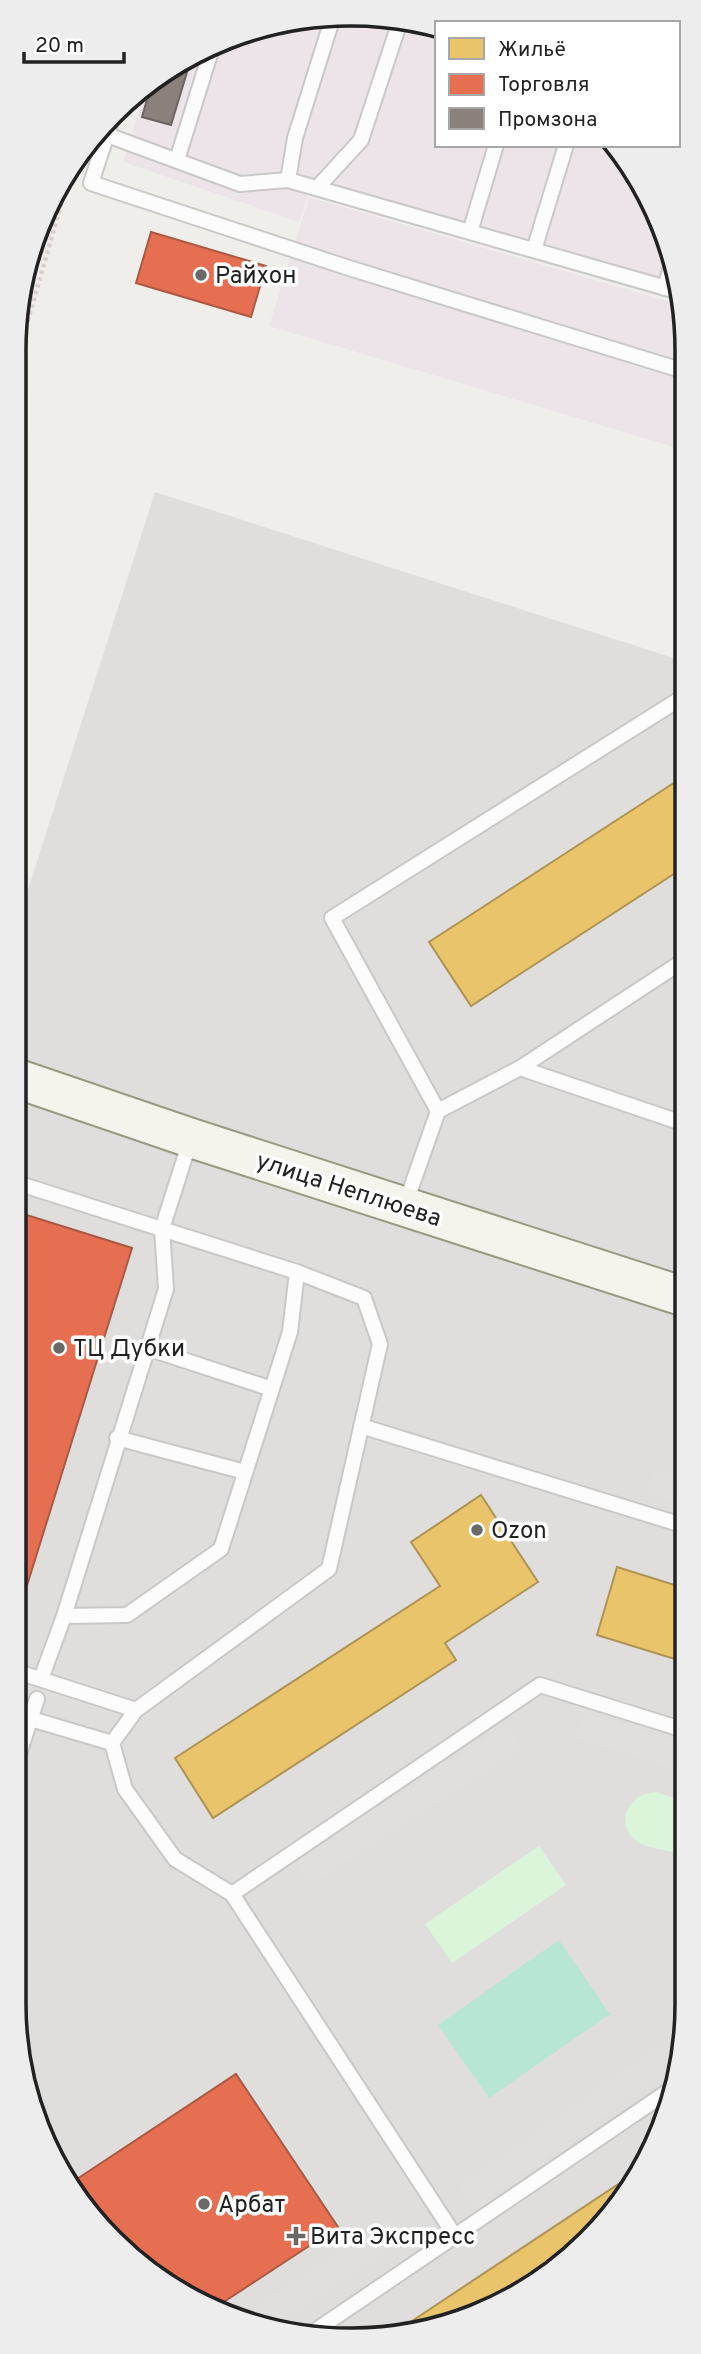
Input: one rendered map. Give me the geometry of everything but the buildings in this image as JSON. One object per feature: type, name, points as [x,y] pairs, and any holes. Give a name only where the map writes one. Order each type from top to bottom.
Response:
[{"type":"main road","name":"улица Неплюева","points":[[26,1082],[191,1138],[675,1294]]},
{"type":"lane","points":[[288,180],[295,138],[330,27]]},
{"type":"lane","points":[[317,188],[361,140],[397,30]]},
{"type":"lane","points":[[177,160],[208,59]]},
{"type":"lane","points":[[112,132],[240,184],[288,180],[669,289]]},
{"type":"lane","points":[[105,139],[91,183],[349,268],[675,368]]},
{"type":"lane","points":[[470,232],[495,147]]},
{"type":"lane","points":[[534,250],[565,147]]},
{"type":"lane","points":[[665,288],[667,280]]},
{"type":"lane","points":[[438,1111],[332,918],[675,702]]},
{"type":"lane","points":[[405,1206],[438,1111],[520,1068],[675,966]]},
{"type":"lane","points":[[520,1068],[675,1122]]},
{"type":"lane","points":[[41,1679],[64,1616],[117,1438],[166,1289],[162,1229],[191,1138]]},
{"type":"lane","points":[[26,1186],[297,1272],[364,1298],[380,1344],[329,1569],[136,1710],[112,1743]]},
{"type":"lane","points":[[64,1616],[127,1615],[221,1549],[290,1332],[297,1272]]},
{"type":"lane","points":[[147,1348],[272,1389]]},
{"type":"lane","points":[[361,1426],[675,1523]]},
{"type":"lane","points":[[117,1438],[245,1472]]},
{"type":"lane","points":[[26,1674],[136,1710]]},
{"type":"lane","points":[[232,1895],[540,1685],[675,1727]]},
{"type":"lane","points":[[26,1734],[37,1699]]},
{"type":"lane","points":[[31,1719],[112,1743]]},
{"type":"lane","points":[[112,1743],[125,1789],[175,1859],[232,1895],[455,2236]]},
{"type":"lane","points":[[322,2326],[661,2096]]},
{"type":"path","points":[[28,321],[62,204]]},
{"type":"shaded area","points":[[329,27],[393,29],[434,37],[435,147],[603,147],[631,188],[650,226],[664,267],[671,299],[308,195],[299,222],[123,162],[141,103],[170,81],[226,51],[287,32]]},
{"type":"shaded area","points":[[309,197],[671,302],[675,350],[675,447],[269,326]]},
{"type":"shaded area","points":[[155,492],[675,658],[675,2004],[672,2046],[664,2087],[650,2128],[631,2166],[608,2201],[597,2214],[471,2305],[455,2311],[393,2325],[329,2327],[267,2317],[207,2294],[153,2261],[121,2233],[81,2184],[60,2147],[43,2108],[32,2067],[26,2004],[26,896]]},
{"type":"shaded area","points":[[654,1469],[675,1476],[675,1503],[647,1494]]},
{"type":"shaded area","points":[[584,1712],[675,1741],[675,1769],[576,1738]]},
{"type":"shaded area","points":[[508,1725],[523,1748],[310,1885],[296,1863]]},
{"type":"shaded area","points":[[673,2036],[668,2071],[473,2208],[458,2186]]},
{"type":"shaded area","points":[[390,2217],[404,2239],[282,2321],[247,2311]]},
{"type":"green space","points":[[655,1792],[675,1798],[675,1853],[643,1845],[628,1831],[625,1823],[628,1808],[647,1793]]},
{"type":"green space","points":[[539,1846],[566,1885],[452,1963],[425,1924]]},
{"type":"green space","points":[[559,1940],[610,2014],[489,2098],[438,2025]]},
{"type":"place","name":"Райхон","points":[[201,275]]},
{"type":"place","name":"ТЦ Дубки","points":[[59,1348]]},
{"type":"place","name":"Ozon","points":[[477,1530]]},
{"type":"place","name":"Арбат","points":[[204,2204]]},
{"type":"place","name":"Вита Экспресс","points":[[296,2236]]}]
